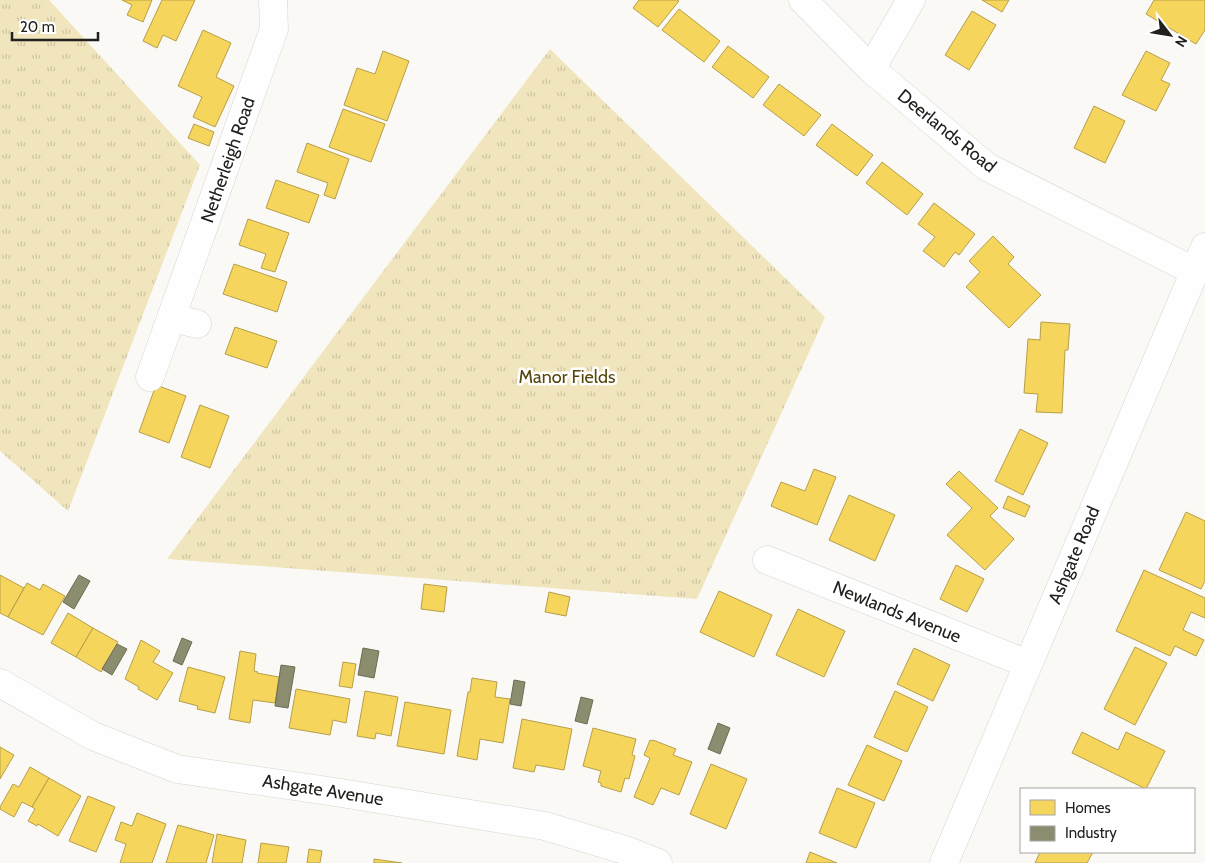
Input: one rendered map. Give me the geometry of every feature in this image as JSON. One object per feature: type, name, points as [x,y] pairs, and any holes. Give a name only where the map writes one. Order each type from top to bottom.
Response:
[{"type":"street","name":"Netherleigh Road","points":[[150,377],[184,321],[274,29],[274,0]]},
{"type":"street","name":"Deerlands Road","points":[[804,0],[871,69],[987,167],[1200,259]]},
{"type":"street","points":[[871,69],[911,0]]},
{"type":"street","name":"Ashgate Road","points":[[944,863],[1200,259]]},
{"type":"street","name":"Newlands Avenue","points":[[767,560],[1028,664]]},
{"type":"street","name":"Ashgate Avenue","points":[[0,683],[92,736],[178,769],[545,826],[628,850],[658,863]]},
{"type":"green space","points":[[0,0],[49,0],[200,165],[68,511],[0,451]]},
{"type":"green space","name":"Manor Fields","points":[[550,49],[825,317],[697,599],[167,559]]},
{"type":"building: Homes","points":[[122,0],[152,0],[143,22],[127,15],[132,5]]},
{"type":"building: Homes","points":[[162,0],[195,0],[176,41],[163,35],[157,48],[143,41]]},
{"type":"building: Homes","points":[[639,0],[679,1],[658,27],[633,8]]},
{"type":"building: Homes","points":[[982,0],[1009,0],[1002,12]]},
{"type":"building: Homes","points":[[1154,0],[1205,0],[1205,30],[1196,44],[1146,14]]},
{"type":"building: Homes","points":[[679,9],[720,41],[704,62],[662,30]]},
{"type":"building: Homes","points":[[972,11],[996,25],[969,70],[945,55]]},
{"type":"building: Homes","points":[[203,30],[231,43],[216,77],[234,86],[215,127],[193,117],[202,97],[178,86]]},
{"type":"building: Homes","points":[[728,46],[769,77],[753,98],[712,67]]},
{"type":"building: Homes","points":[[383,51],[409,61],[387,121],[344,105],[357,68],[375,74]]},
{"type":"building: Homes","points":[[1146,51],[1170,63],[1161,80],[1170,84],[1156,111],[1122,95]]},
{"type":"building: Homes","points":[[779,84],[821,115],[804,136],[763,105]]},
{"type":"building: Homes","points":[[1094,106],[1125,121],[1105,163],[1074,148]]},
{"type":"building: Homes","points":[[343,109],[385,124],[371,162],[329,147]]},
{"type":"building: Homes","points":[[194,124],[214,132],[209,146],[188,138]]},
{"type":"building: Homes","points":[[832,124],[873,155],[857,176],[816,145]]},
{"type":"building: Homes","points":[[307,143],[349,159],[335,199],[324,195],[328,183],[297,172]]},
{"type":"building: Homes","points":[[882,162],[923,194],[907,215],[866,183]]},
{"type":"building: Homes","points":[[276,180],[319,195],[309,223],[266,208]]},
{"type":"building: Homes","points":[[934,203],[975,234],[959,255],[955,252],[944,267],[923,251],[935,237],[918,224]]},
{"type":"building: Homes","points":[[248,219],[289,233],[275,272],[261,268],[266,254],[239,245]]},
{"type":"building: Homes","points":[[993,236],[1014,257],[1008,264],[1041,295],[1009,328],[966,287],[980,272],[969,261]]},
{"type":"building: Homes","points":[[234,264],[287,282],[277,312],[223,294]]},
{"type":"building: Homes","points":[[1041,322],[1070,324],[1068,350],[1065,350],[1062,413],[1036,412],[1038,394],[1024,393],[1028,339],[1040,340]]},
{"type":"building: Homes","points":[[235,327],[277,341],[267,368],[225,354]]},
{"type":"building: Homes","points":[[156,385],[186,396],[169,443],[139,432]]},
{"type":"building: Homes","points":[[200,405],[229,416],[210,468],[181,457]]},
{"type":"building: Homes","points":[[1020,429],[1048,443],[1023,495],[995,481]]},
{"type":"building: Homes","points":[[814,469],[836,477],[817,525],[771,506],[781,482],[805,491]]},
{"type":"building: Homes","points":[[959,471],[998,508],[990,516],[1014,539],[985,570],[947,535],[972,508],[946,484]]},
{"type":"building: Homes","points":[[849,495],[895,515],[875,561],[829,540]]},
{"type":"building: Homes","points":[[1008,496],[1030,506],[1025,517],[1003,508]]},
{"type":"building: Homes","points":[[1186,512],[1205,521],[1205,581],[1201,589],[1159,570]]},
{"type":"building: Homes","points":[[956,565],[984,579],[967,612],[940,599]]},
{"type":"building: Homes","points":[[1144,570],[1205,598],[1205,618],[1191,612],[1183,630],[1204,640],[1196,656],[1175,646],[1170,656],[1116,631]]},
{"type":"building: Homes","points":[[0,575],[24,588],[8,617],[0,613]]},
{"type":"building: Homes","points":[[27,583],[40,590],[43,584],[65,596],[43,635],[8,617]]},
{"type":"building: Homes","points":[[424,584],[447,587],[444,612],[421,609]]},
{"type":"building: Homes","points":[[719,591],[772,615],[754,657],[700,632]]},
{"type":"building: Homes","points":[[549,592],[570,597],[566,616],[545,612]]},
{"type":"building: Homes","points":[[798,609],[845,631],[824,677],[776,655]]},
{"type":"building: Homes","points":[[68,613],[93,628],[76,657],[51,643]]},
{"type":"building: Homes","points":[[93,628],[118,642],[101,672],[76,657]]},
{"type":"building: Homes","points":[[141,640],[160,651],[153,662],[173,673],[157,700],[125,679]]},
{"type":"building: Homes","points":[[1135,647],[1167,663],[1135,725],[1104,709]]},
{"type":"building: Homes","points":[[914,648],[950,665],[933,701],[897,684]]},
{"type":"building: Homes","points":[[240,651],[256,654],[254,671],[257,673],[279,677],[275,703],[253,700],[250,723],[229,719]]},
{"type":"building: Homes","points":[[343,662],[356,664],[352,688],[339,686]]},
{"type":"building: Homes","points":[[188,667],[225,677],[215,713],[197,709],[198,706],[179,701]]},
{"type":"building: Homes","points":[[472,678],[497,682],[495,697],[510,699],[503,743],[480,739],[477,760],[457,756]]},
{"type":"building: Homes","points":[[296,689],[350,699],[346,723],[333,720],[330,735],[289,728]]},
{"type":"building: Homes","points":[[365,691],[398,697],[391,736],[376,733],[375,739],[357,736]]},
{"type":"building: Homes","points":[[895,691],[928,707],[907,752],[874,737]]},
{"type":"building: Homes","points":[[405,702],[451,710],[444,754],[397,746]]},
{"type":"building: Homes","points":[[522,719],[572,729],[564,770],[536,765],[534,772],[513,768]]},
{"type":"building: Homes","points":[[593,728],[636,739],[632,755],[635,756],[629,779],[625,778],[621,792],[601,786],[601,783],[598,782],[601,771],[583,766]]},
{"type":"building: Homes","points":[[1082,732],[1118,750],[1126,732],[1165,751],[1146,788],[1072,753]]},
{"type":"building: Homes","points":[[650,740],[676,749],[673,755],[692,762],[679,795],[661,788],[653,805],[634,797],[650,758],[644,755]]},
{"type":"building: Homes","points":[[867,745],[902,761],[884,801],[848,785]]},
{"type":"building: Homes","points":[[0,747],[14,755],[0,779]]},
{"type":"building: Homes","points":[[711,764],[747,779],[726,829],[690,814]]},
{"type":"building: Homes","points":[[30,767],[49,778],[32,807],[22,802],[14,817],[0,809],[0,807],[13,784],[19,787]]},
{"type":"building: Homes","points":[[49,778],[81,796],[58,836],[38,824],[37,826],[28,821],[35,809],[32,807]]},
{"type":"building: Homes","points":[[837,788],[875,803],[856,848],[819,833]]},
{"type":"building: Homes","points":[[88,796],[115,807],[96,852],[69,841]]},
{"type":"building: Homes","points":[[137,813],[166,824],[152,863],[120,863],[126,844],[115,840],[121,822],[132,826]]},
{"type":"building: Homes","points":[[178,825],[214,835],[206,863],[166,863]]},
{"type":"building: Homes","points":[[217,834],[246,840],[242,863],[212,863]]},
{"type":"building: Homes","points":[[261,843],[289,847],[286,863],[258,863]]},
{"type":"building: Homes","points":[[309,849],[322,851],[320,863],[307,863]]},
{"type":"building: Homes","points":[[810,852],[837,863],[806,863]]},
{"type":"building: Homes","points":[[1040,853],[1092,853],[1087,863],[1035,863]]},
{"type":"building: Homes","points":[[374,859],[402,863],[374,863]]},
{"type":"building: Industry","points":[[79,575],[90,581],[74,609],[63,602]]},
{"type":"building: Industry","points":[[182,638],[192,642],[182,665],[173,661]]},
{"type":"building: Industry","points":[[117,644],[127,649],[112,675],[102,669]]},
{"type":"building: Industry","points":[[363,648],[379,651],[374,678],[358,675]]},
{"type":"building: Industry","points":[[281,665],[295,667],[288,708],[275,706]]},
{"type":"building: Industry","points":[[514,680],[525,682],[521,706],[510,704]]},
{"type":"building: Industry","points":[[581,697],[593,700],[587,724],[575,721]]},
{"type":"building: Industry","points":[[718,723],[730,728],[720,754],[708,749]]}]
